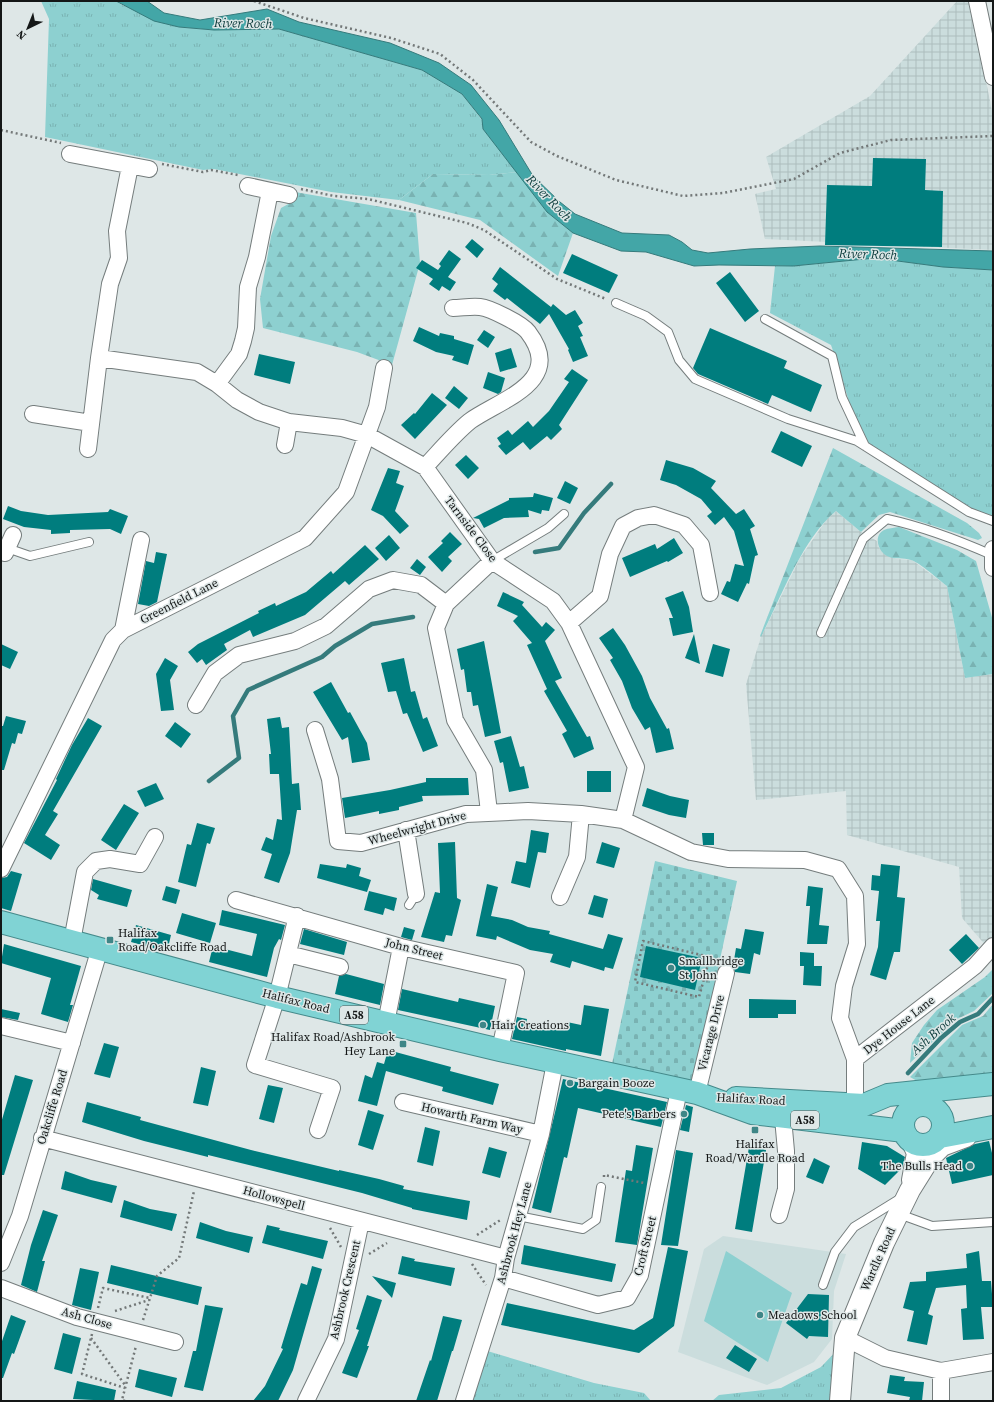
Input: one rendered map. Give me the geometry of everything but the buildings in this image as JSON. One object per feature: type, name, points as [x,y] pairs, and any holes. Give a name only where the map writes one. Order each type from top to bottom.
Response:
[{"type":"highway","name":"Halifax Road","points":[[1,922],[277,997],[555,1063],[695,1093],[752,1113],[855,1126],[920,1138],[992,1128]]},
{"type":"highway","name":"Halifax Road","points":[[695,1093],[859,1104],[888,1096],[993,1084]]},
{"type":"highway","points":[[933,1108],[942,1117],[943,1131],[920,1138],[920,1105],[933,1108],[993,1097]]},
{"type":"highway","name":"Halifax Road","points":[[859,1104],[920,1138]]},
{"type":"street","points":[[977,1],[993,76]]},
{"type":"street","points":[[67,149],[130,166],[154,166]]},
{"type":"street","points":[[88,449],[110,284],[119,258],[117,231],[130,166]]},
{"type":"street","points":[[245,181],[270,191],[292,191]]},
{"type":"street","points":[[217,384],[239,354],[243,341],[246,328],[248,287],[270,191]]},
{"type":"street","points":[[99,358],[197,372],[217,384],[237,400],[258,412],[289,422],[342,428],[367,435],[425,466],[470,422],[517,394],[534,379],[540,359],[535,342],[524,326],[481,307],[452,308]]},
{"type":"street","name":"Greenfield Lane","points":[[1,869],[113,640],[123,630],[305,538],[346,492],[378,406],[384,368]]},
{"type":"street","points":[[33,414],[91,423]]},
{"type":"street","points":[[285,445],[289,422]]},
{"type":"street","name":"Tarnside Close","points":[[425,466],[492,561],[553,601],[569,623],[636,767],[623,820]]},
{"type":"street","points":[[569,623],[600,596],[610,554],[619,533],[623,526],[638,518],[654,515],[684,525],[701,545],[710,593]]},
{"type":"street","points":[[123,630],[142,540]]},
{"type":"street","points":[[993,549],[993,568]]},
{"type":"street","points":[[489,812],[484,770],[455,720],[436,628],[446,604],[492,561]]},
{"type":"street","points":[[196,705],[215,673],[240,655],[295,642],[326,626],[369,589],[393,580],[420,585],[446,604]]},
{"type":"street","name":"Wheelwright Drive","points":[[315,730],[330,779],[338,841],[361,843],[466,814],[528,810],[581,814],[623,820],[691,852],[728,859],[805,860],[838,870],[855,896],[857,944],[844,986],[840,1018],[855,1060]]},
{"type":"street","points":[[560,897],[577,857],[581,814]]},
{"type":"street","points":[[406,830],[412,900]]},
{"type":"street","points":[[72,941],[85,872],[96,861],[110,859],[140,864],[155,837]]},
{"type":"street","name":"John Street","points":[[236,900],[297,916],[401,947],[516,973],[500,1050]]},
{"type":"street","points":[[297,916],[277,997],[255,1065],[332,1088],[318,1130]]},
{"type":"street","name":"Dye House Lane","points":[[855,1126],[859,1104],[855,1060],[975,966],[993,946]]},
{"type":"street","points":[[386,1023],[401,947]]},
{"type":"street","name":"Oakcliffe Road","points":[[1,1263],[20,1216],[42,1138],[100,948]]},
{"type":"street","points":[[288,954],[340,967]]},
{"type":"street","name":"Vicarage Drive","points":[[695,1093],[725,979]]},
{"type":"street","points":[[1,1027],[72,1043]]},
{"type":"street","name":"Ashbrook Hey Lane","points":[[464,1401],[503,1278],[506,1258],[541,1134],[555,1063]]},
{"type":"street","name":"Croft Street","points":[[503,1278],[598,1305],[627,1298],[640,1275],[659,1187],[695,1093]]},
{"type":"street","name":"Howarth Farm Way","points":[[403,1102],[541,1134]]},
{"type":"street","points":[[779,1215],[786,1189],[786,1151],[783,1118]]},
{"type":"street","name":"Wardle Road","points":[[920,1138],[942,1146],[992,1128]]},
{"type":"street","name":"Hollowspell","points":[[42,1138],[506,1258]]},
{"type":"street","name":"Wardle Road","points":[[840,1401],[845,1338],[866,1282],[909,1192],[920,1138]]},
{"type":"street","name":"Wardle Road","points":[[909,1192],[920,1138]]},
{"type":"street","name":"Ashbrook Crescent","points":[[306,1401],[336,1339],[362,1221]]},
{"type":"street","name":"Ash Close","points":[[1,1288],[76,1317],[95,1319],[139,1333],[175,1342]]},
{"type":"street","points":[[845,1338],[885,1358],[941,1371],[993,1362]]},
{"type":"street","points":[[941,1371],[941,1401]]},
{"type":"lane","points":[[616,303],[646,316],[668,332],[679,360],[695,379],[788,419],[856,441],[969,512],[993,521]]},
{"type":"lane","points":[[765,319],[832,356],[842,397],[866,446]]},
{"type":"lane","points":[[492,561],[548,528],[564,514]]},
{"type":"lane","points":[[821,633],[863,538],[887,519],[912,525],[963,542],[992,555]]},
{"type":"lane","points":[[7,545],[30,556],[89,542]]},
{"type":"lane","points":[[519,1212],[583,1229],[596,1220],[601,1187]]},
{"type":"lane","points":[[823,1285],[835,1252],[854,1227],[909,1192]]},
{"type":"lane","points":[[898,1214],[932,1226],[993,1222]]},
{"type":"path","points":[[254,1],[304,18],[391,38],[440,54],[474,80],[531,142],[557,156],[616,180],[683,196],[723,193],[794,179],[840,153],[890,140],[993,136]]},
{"type":"path","points":[[1,130],[67,149]]},
{"type":"path","points":[[154,166],[203,172],[212,170],[245,181]]},
{"type":"path","points":[[292,191],[368,199],[468,222],[484,230],[557,279],[616,303]]},
{"type":"path","points":[[643,941],[710,957],[704,979],[699,997],[634,982],[643,941]]},
{"type":"path","points":[[704,979],[725,979]]},
{"type":"path","points":[[601,1187],[604,1175],[659,1187]]},
{"type":"path","points":[[125,1401],[122,1400],[125,1387],[139,1333],[157,1276],[179,1258],[197,1178]]},
{"type":"path","points":[[320,1210],[352,1266],[404,1232]]},
{"type":"path","points":[[496,1300],[459,1246],[519,1212]]},
{"type":"path","points":[[125,1387],[82,1374],[103,1288],[150,1299]]},
{"type":"path","points":[[95,1319],[150,1299]]},
{"type":"path","points":[[91,1338],[125,1387]]},
{"type":"shaded area","points":[[957,1],[970,1],[993,116],[993,250],[765,239],[755,194],[776,189],[766,157],[870,96]]},
{"type":"shaded area","points":[[836,511],[861,532],[877,541],[879,548],[896,559],[912,560],[947,586],[965,678],[993,674],[993,937],[987,947],[962,918],[959,867],[847,835],[846,791],[756,800],[746,684],[761,637],[800,558],[827,519]]},
{"type":"shaded area","name":"Meadows School","points":[[723,1236],[846,1254],[834,1291],[832,1339],[814,1362],[767,1385],[678,1352],[704,1249]]},
{"type":"green space","points":[[41,1],[116,1],[122,5],[179,27],[214,30],[279,29],[422,70],[462,94],[482,120],[483,129],[517,172],[489,175],[433,174],[399,200],[331,192],[214,169],[203,170],[45,137],[49,19]]},
{"type":"green space","points":[[517,172],[547,212],[573,233],[558,276],[480,220],[399,200],[433,174],[489,175]]},
{"type":"green space","points":[[295,192],[416,213],[420,263],[392,365],[357,352],[263,328],[260,299],[271,236],[281,208],[292,202]]},
{"type":"green space","points":[[875,258],[943,267],[993,270],[993,517],[986,522],[882,459],[868,442],[849,402],[831,345],[770,313],[775,266],[793,266]]},
{"type":"green space","points":[[833,448],[967,523],[979,533],[982,538],[978,540],[890,512],[879,515],[861,532],[836,511],[813,537],[803,553],[784,588],[761,637],[760,636]]},
{"type":"green space","points":[[899,527],[957,550],[976,561],[993,621],[993,674],[965,678],[947,586],[915,561],[890,557],[881,551],[878,540],[881,533],[886,529]]},
{"type":"green space","points":[[655,861],[737,881],[693,1084],[612,1064]]},
{"type":"green space","points":[[993,969],[993,993],[974,1011],[957,1019],[910,1063],[912,1043],[924,1025],[937,1010],[985,977]]},
{"type":"green space","points":[[993,1004],[993,1075],[926,1086],[910,1077],[962,1025],[983,1016]]},
{"type":"green space","points":[[726,1251],[792,1293],[768,1362],[704,1321]]},
{"type":"green space","points":[[840,1347],[835,1401],[712,1401],[719,1395],[781,1388],[821,1367]]},
{"type":"green space","points":[[484,1350],[594,1383],[644,1393],[651,1401],[468,1401]]},
{"type":"water","name":"River Roch","points":[[116,1],[147,1],[164,13],[200,20],[267,9],[299,22],[390,43],[439,63],[471,85],[499,120],[533,176],[560,202],[575,214],[622,233],[669,235],[682,242],[692,250],[708,253],[750,249],[820,246],[993,251],[993,270],[943,267],[875,258],[793,266],[694,266],[646,252],[621,251],[573,233],[547,212],[483,129],[482,119],[462,94],[422,70],[279,29],[214,30],[179,27],[154,21]]},
{"type":"waterway","points":[[535,552],[559,548],[584,513],[611,484]]},
{"type":"waterway","points":[[209,781],[239,758],[233,716],[248,690],[322,657],[335,646],[372,624],[413,617]]},
{"type":"waterway","name":"Ash Brook","points":[[908,1073],[941,1038],[960,1022],[978,1014],[993,998]]},
{"type":"place","name":"Halifax Road/Oakcliffe Road","points":[[110,940]]},
{"type":"place","name":"Smallbridge St John","points":[[671,968]]},
{"type":"place","name":"Hair Creations","points":[[483,1025]]},
{"type":"place","name":"Halifax Road/Ashbrook Hey Lane","points":[[403,1044]]},
{"type":"place","name":"Bargain Booze","points":[[570,1083]]},
{"type":"place","name":"Pete's Barbers","points":[[684,1114]]},
{"type":"place","name":"Halifax Road/Wardle Road","points":[[755,1130]]},
{"type":"place","name":"The Bulls Head","points":[[970,1166]]},
{"type":"place","name":"Meadows School","points":[[760,1315]]}]
